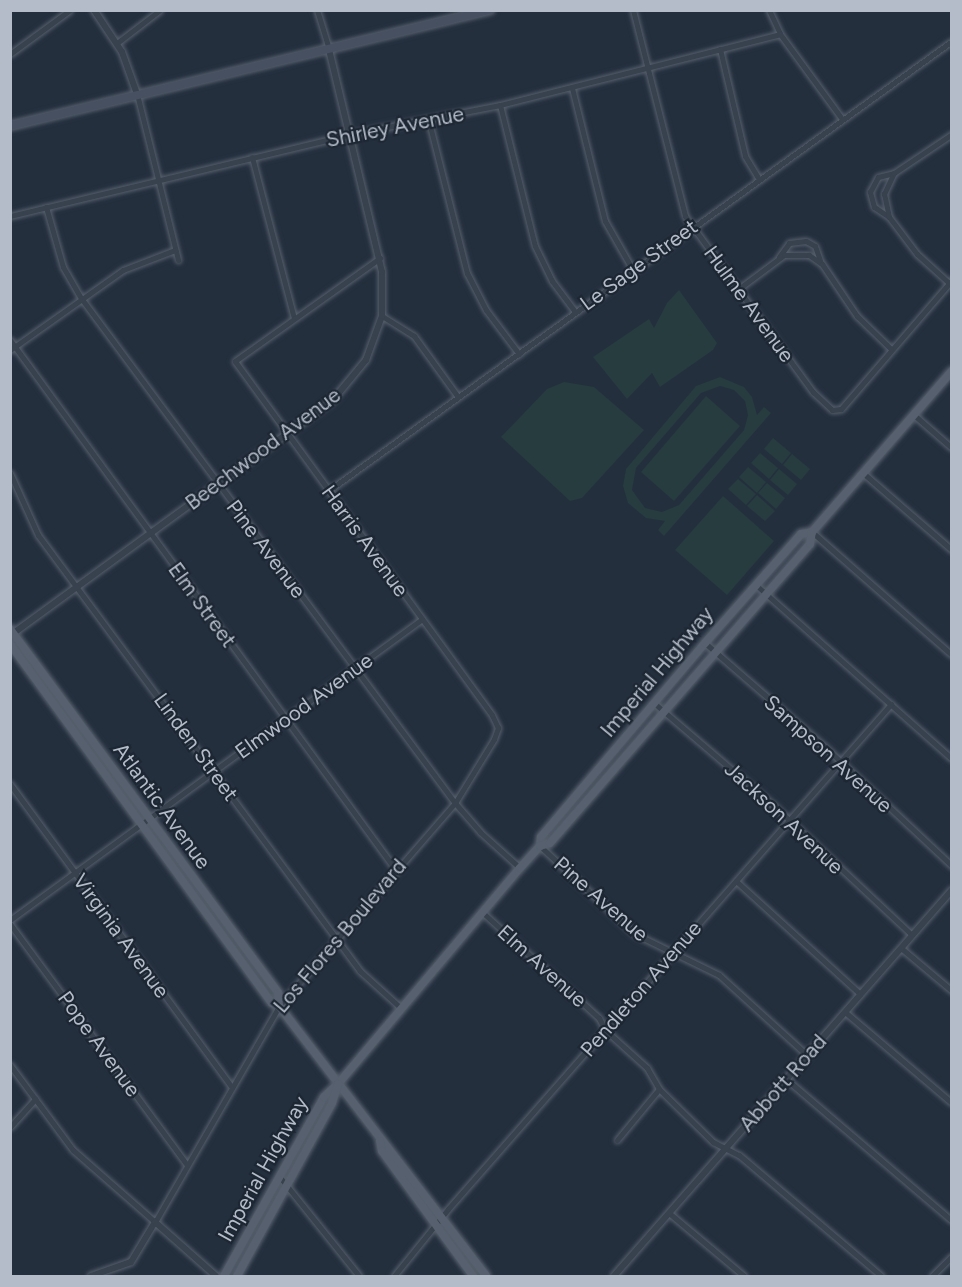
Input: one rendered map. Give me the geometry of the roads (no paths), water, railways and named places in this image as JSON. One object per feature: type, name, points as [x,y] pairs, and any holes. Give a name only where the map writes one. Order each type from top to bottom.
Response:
[{"type":"main road","points":[[10,126],[490,10]]},
{"type":"main road","name":"Imperial Highway","points":[[237,1276],[288,1184],[339,1084],[400,1008],[520,868],[540,846],[550,843],[810,544],[812,532],[951,371]]},
{"type":"main road","name":"Imperial Highway","points":[[540,846],[541,837],[705,643],[801,534],[812,532]]},
{"type":"main road","name":"Atlantic Avenue","points":[[12,632],[145,822]]},
{"type":"main road","name":"Atlantic Avenue","points":[[10,644],[278,993],[279,1006],[380,1142],[382,1152],[486,1276]]},
{"type":"main road","name":"Imperial Highway","points":[[224,1276],[324,1096],[339,1084]]},
{"type":"main road","name":"Atlantic Avenue","points":[[440,1222],[473,1276]]},
{"type":"street","points":[[10,54],[70,10]]},
{"type":"street","points":[[94,10],[117,43],[137,94],[178,260]]},
{"type":"street","points":[[117,43],[160,10]]},
{"type":"street","points":[[317,10],[329,49]]},
{"type":"street","name":"Hulme Avenue","points":[[633,10],[685,216],[813,392],[837,411],[891,350]]},
{"type":"street","points":[[769,10],[780,34],[842,119]]},
{"type":"street","name":"Shirley Avenue","points":[[10,216],[351,135],[429,122],[780,34]]},
{"type":"street","name":"Le Sage Street","points":[[328,491],[951,41]]},
{"type":"street","name":"Beechwood Avenue","points":[[12,632],[333,400],[351,381],[374,345],[382,316],[380,258],[329,49]]},
{"type":"street","points":[[720,49],[745,156],[759,179]]},
{"type":"street","points":[[572,88],[605,221],[633,270]]},
{"type":"street","points":[[500,105],[535,246],[552,281],[575,312]]},
{"type":"street","points":[[429,122],[467,273],[482,303],[519,354]]},
{"type":"street","points":[[778,260],[789,243],[806,241],[815,246],[822,264],[856,316],[891,350],[950,282],[917,254],[889,217],[874,207],[870,192],[878,177],[894,173],[951,134]]},
{"type":"street","points":[[252,158],[294,318],[380,258]]},
{"type":"street","points":[[889,217],[884,194],[894,173]]},
{"type":"street","name":"Pine Avenue","points":[[46,207],[63,267],[81,298],[454,802],[480,832],[520,868]]},
{"type":"street","points":[[13,348],[130,265],[175,250]]},
{"type":"street","points":[[737,290],[778,260],[801,253],[822,264]]},
{"type":"street","points":[[382,316],[414,336],[458,397]]},
{"type":"street","name":"Harris Avenue","points":[[294,318],[235,362],[495,720]]},
{"type":"street","name":"Elm Street","points":[[10,340],[13,348],[395,869]]},
{"type":"street","points":[[914,415],[951,448]]},
{"type":"street","name":"Linden Street","points":[[10,472],[34,530],[77,585],[335,939],[360,971],[400,1008]]},
{"type":"street","points":[[863,473],[951,550]]},
{"type":"street","points":[[812,532],[951,655]]},
{"type":"street","points":[[756,585],[951,759]]},
{"type":"street","name":"Elmwood Avenue","points":[[10,922],[422,619]]},
{"type":"street","name":"Sampson Avenue","points":[[705,643],[714,654],[826,748],[838,763],[951,866]]},
{"type":"street","name":"Jackson Avenue","points":[[654,703],[773,805],[786,821],[912,935]]},
{"type":"street","name":"Pendleton Avenue","points":[[394,1276],[786,821],[891,704]]},
{"type":"street","name":"Los Flores Boulevard","points":[[155,1222],[279,1006],[454,802],[494,740],[495,720]]},
{"type":"street","name":"Virginia Avenue","points":[[10,784],[232,1087]]},
{"type":"street","name":"Pine Avenue","points":[[540,846],[635,934],[719,975],[807,1055]]},
{"type":"street","points":[[736,881],[860,994]]},
{"type":"street","name":"Abbott Road","points":[[614,1276],[951,890]]},
{"type":"street","name":"Elm Avenue","points":[[482,912],[599,1018],[605,1030],[646,1068],[659,1089],[713,1142],[738,1155],[881,1276]]},
{"type":"street","name":"Pope Avenue","points":[[10,922],[187,1165]]},
{"type":"street","points":[[901,948],[951,991]]},
{"type":"street","points":[[845,1012],[951,1103]]},
{"type":"street","points":[[10,1065],[79,1156],[216,1276]]},
{"type":"street","points":[[786,1079],[951,1221]]},
{"type":"street","points":[[617,1140],[659,1089]]},
{"type":"street","points":[[10,1127],[35,1099]]},
{"type":"street","points":[[279,1176],[288,1184],[359,1276]]},
{"type":"street","points":[[669,1213],[744,1276]]},
{"type":"street","points":[[92,1276],[130,1262],[155,1222]]},
{"type":"street","points":[[933,1276],[951,1256]]}]
